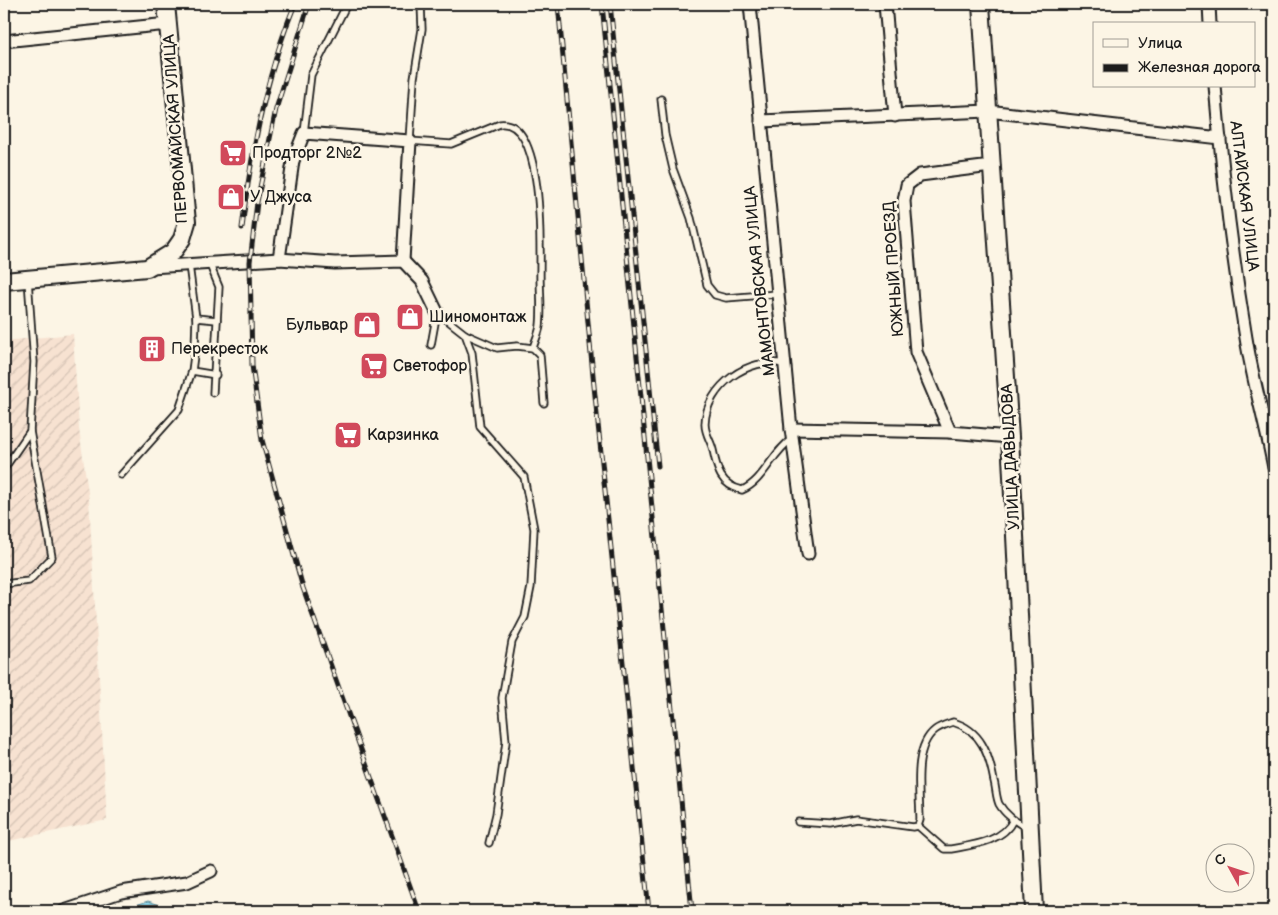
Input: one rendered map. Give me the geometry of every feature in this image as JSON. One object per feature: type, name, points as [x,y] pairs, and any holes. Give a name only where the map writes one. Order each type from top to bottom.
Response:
[{"type":"main road","name":"ПЕРВОМАЙСКАЯ УЛИЦА","points":[[147,268],[173,252],[182,239],[187,222],[166,4]]},
{"type":"main road","name":"УЛИЦА ДАВЫДОВА","points":[[981,4],[1010,437],[1034,911]]},
{"type":"main road","points":[[4,280],[147,268]]},
{"type":"street","name":"МАМОНТОВСКАЯ УЛИЦА","points":[[750,4],[791,434],[808,554]]},
{"type":"street","points":[[885,4],[895,116]]},
{"type":"street","points":[[1209,4],[1210,22]]},
{"type":"street","points":[[4,41],[168,24]]},
{"type":"street","name":"АЛТАЙСКАЯ УЛИЦА","points":[[1215,88],[1246,340],[1274,468]]},
{"type":"street","points":[[760,121],[988,111],[1220,138]]},
{"type":"street","points":[[279,259],[293,161],[304,133],[410,141],[404,261],[422,281],[437,312]]},
{"type":"street","name":"ЮЖНЫЙ ПРОЕЗД","points":[[950,432],[916,352],[904,201],[908,185],[920,175],[991,166]]},
{"type":"street","points":[[147,268],[279,259],[335,263],[404,261]]},
{"type":"street","points":[[791,434],[950,432],[1010,437]]},
{"type":"street","points":[[64,911],[121,892],[187,882],[210,871]]},
{"type":"lane","points":[[304,133],[311,76],[347,4]]},
{"type":"lane","points":[[421,4],[422,29],[414,78],[410,141],[451,144],[500,124],[508,123],[516,128],[526,143],[531,157],[540,205],[540,326],[533,348]]},
{"type":"lane","points":[[661,99],[665,135],[673,170],[691,218],[707,285],[715,295],[726,298],[778,294]]},
{"type":"lane","points":[[121,475],[179,410],[192,371],[196,318],[189,265]]},
{"type":"lane","points":[[210,265],[219,287],[216,375],[213,393]]},
{"type":"lane","points":[[4,584],[29,581],[52,557],[30,431],[34,362],[28,278]]},
{"type":"lane","points":[[431,345],[437,312],[465,334],[497,348],[517,346],[533,348],[540,356],[544,403]]},
{"type":"lane","points":[[196,318],[217,320]]},
{"type":"lane","points":[[465,334],[472,353],[480,427],[524,477],[534,529],[531,587],[525,617],[512,642],[502,698],[506,742],[496,814],[489,843]]},
{"type":"lane","points":[[784,364],[764,362],[733,374],[713,400],[706,414],[705,426],[718,473],[735,488],[742,490],[756,480],[791,434]]},
{"type":"lane","points":[[192,371],[216,375]]},
{"type":"lane","points":[[4,469],[30,431]]},
{"type":"lane","points":[[918,826],[920,820],[919,757],[924,743],[935,730],[952,722],[966,726],[979,739],[990,761],[999,803],[1013,820],[1030,830]]},
{"type":"lane","points":[[798,822],[831,824],[856,819],[913,827],[918,826],[944,849],[951,849],[992,839],[1010,828],[1013,820]]},
{"type":"shaded area","points":[[73,334],[79,429],[89,499],[107,820],[4,842],[4,341]]},
{"type":"water","points":[[148,901],[178,911],[118,911]]},
{"type":"railway","points":[[242,228],[250,170],[261,114],[276,58],[295,4]]},
{"type":"railway","points":[[309,4],[276,109],[257,202],[250,262],[252,365],[262,440],[303,588],[419,911]]},
{"type":"railway","points":[[558,4],[594,386],[649,911]]},
{"type":"railway","points":[[602,4],[692,911]]},
{"type":"railway","points":[[610,4],[658,466]]},
{"type":"place","name":"Продторг 2№2","points":[[233,153]]},
{"type":"place","name":"У Джуса","points":[[231,197]]},
{"type":"place","name":"Шиномонтаж","points":[[410,317]]},
{"type":"place","name":"Бульвар","points":[[367,325]]},
{"type":"place","name":"Перекресток","points":[[152,349]]},
{"type":"place","name":"Светофор","points":[[374,366]]},
{"type":"place","name":"Карзинка","points":[[348,435]]}]
